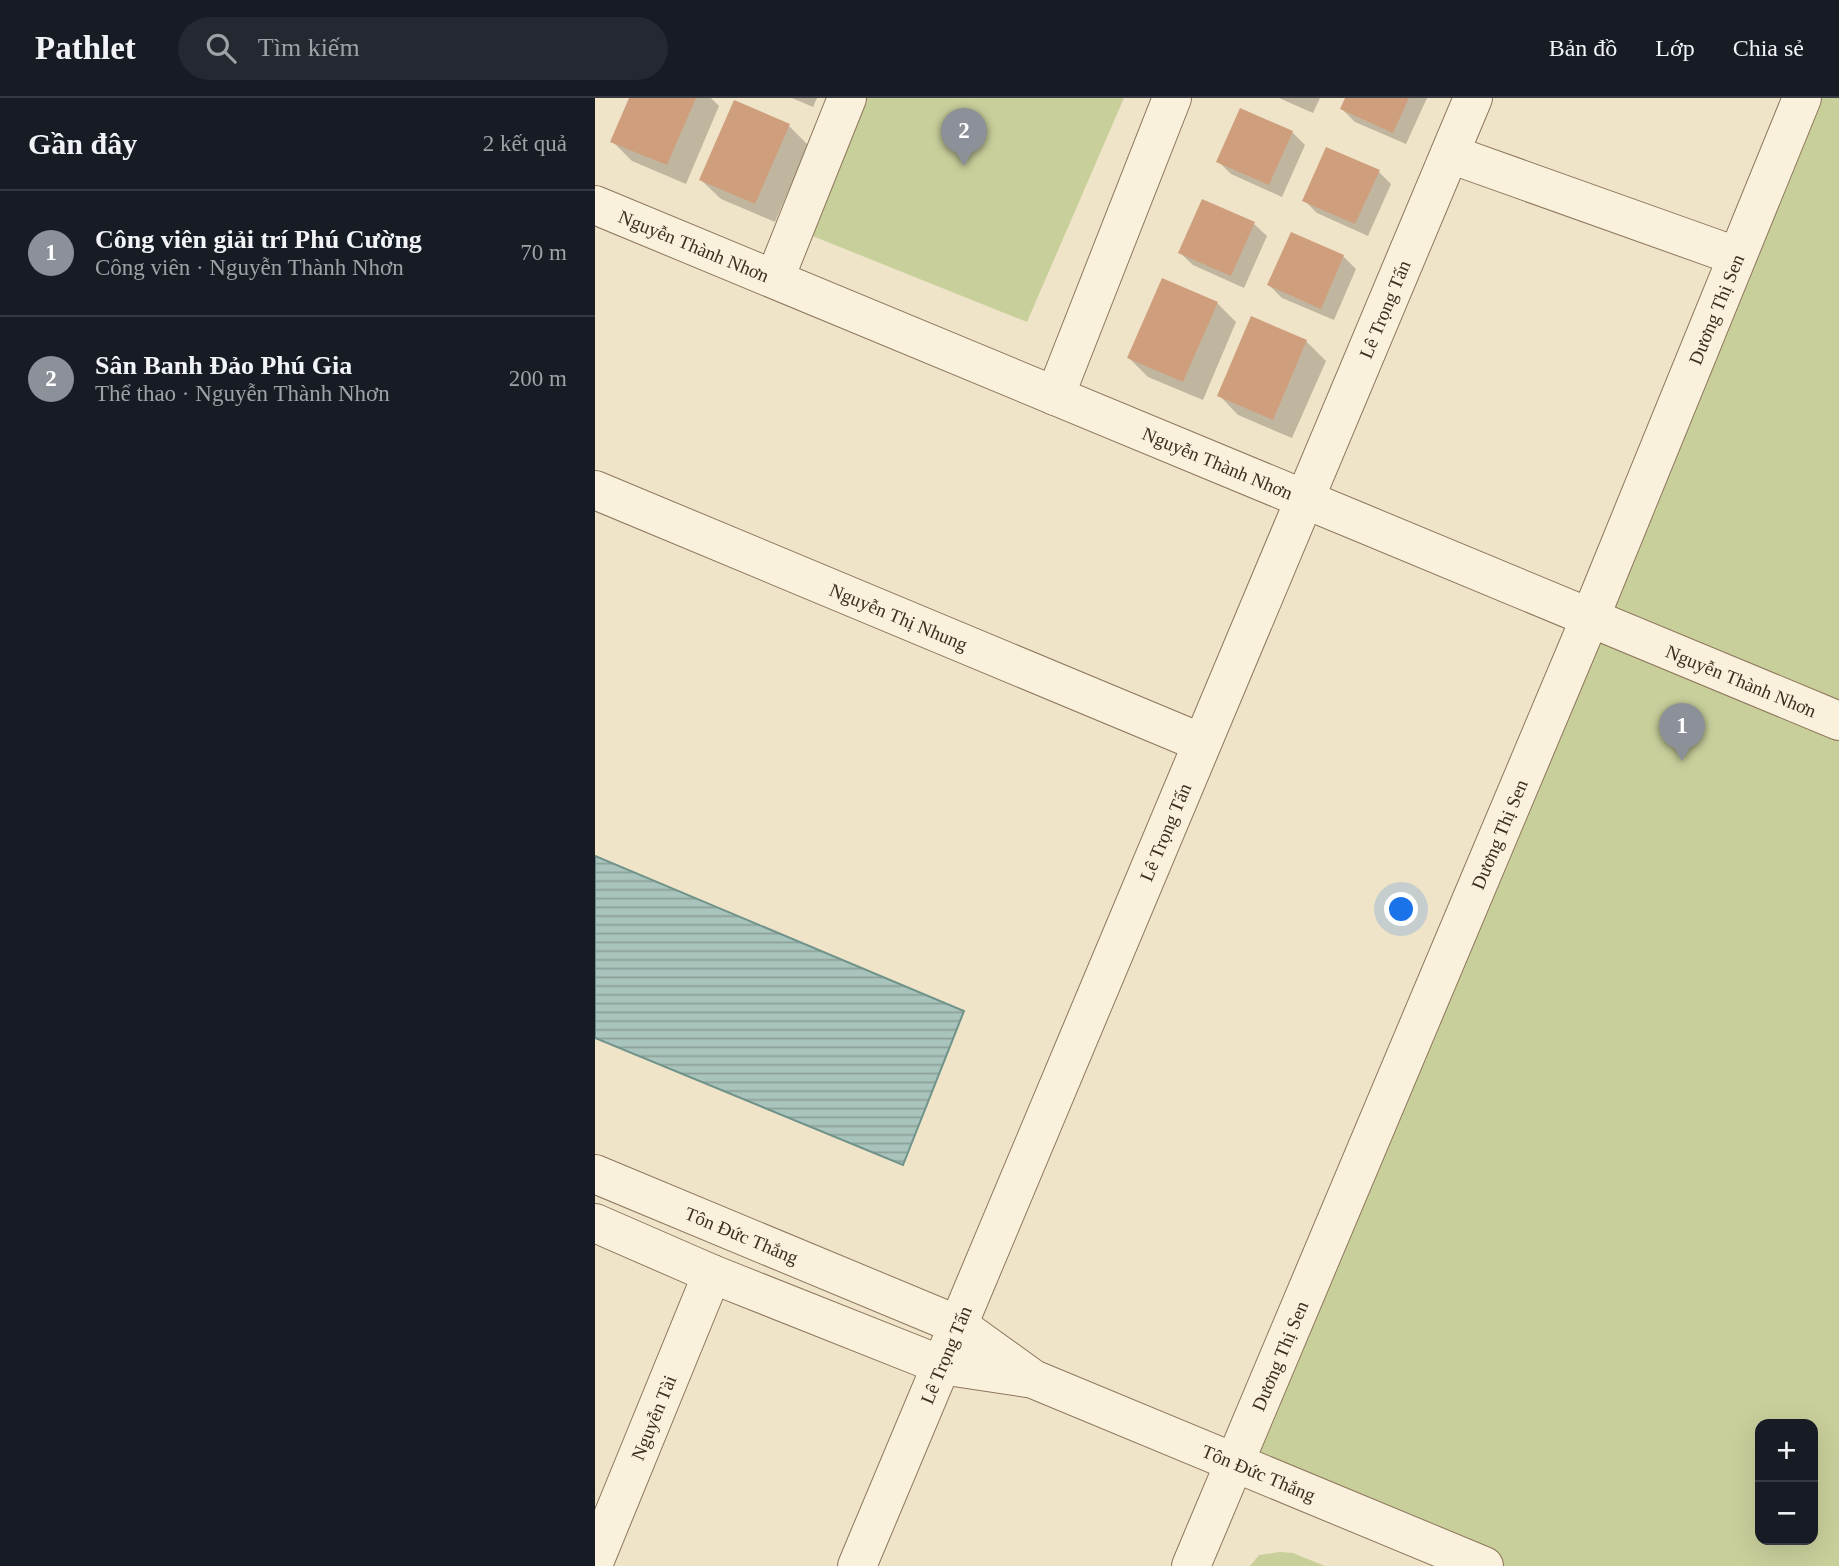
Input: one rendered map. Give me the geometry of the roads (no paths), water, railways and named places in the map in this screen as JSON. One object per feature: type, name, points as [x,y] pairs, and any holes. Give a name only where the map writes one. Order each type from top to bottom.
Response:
[{"type":"street","points":[[775,278],[847,98]]},
{"type":"street","points":[[1055,396],[1172,98]]},
{"type":"street","name":"Lê Trọng Tấn","points":[[856,1566],[1473,98]]},
{"type":"street","name":"Dương Thị Sen","points":[[1191,1566],[1590,618],[1736,256],[1803,98]]},
{"type":"street","points":[[1450,154],[1736,256]]},
{"type":"street","name":"Nguyễn Thành Nhơn","points":[[595,205],[1839,722]]},
{"type":"street","name":"Nguyễn Thị Nhung","points":[[595,490],[1202,743]]},
{"type":"street","name":"Tôn Đức Thắng","points":[[595,1174],[958,1325],[1033,1379],[1484,1566]]},
{"type":"street","name":"Tôn Đức Thắng","points":[[595,1223],[712,1274],[941,1366],[1033,1379]]},
{"type":"street","name":"Nguyễn Tài","points":[[595,1560],[712,1274]]},
{"type":"water","points":[[595,856],[964,1011],[903,1165],[595,1038]]},
{"type":"place","name":"Sân Banh Đảo Phú Gia","points":[[964,166]]},
{"type":"place","name":"Công viên giải trí Phú Cường","points":[[1682,761]]}]
